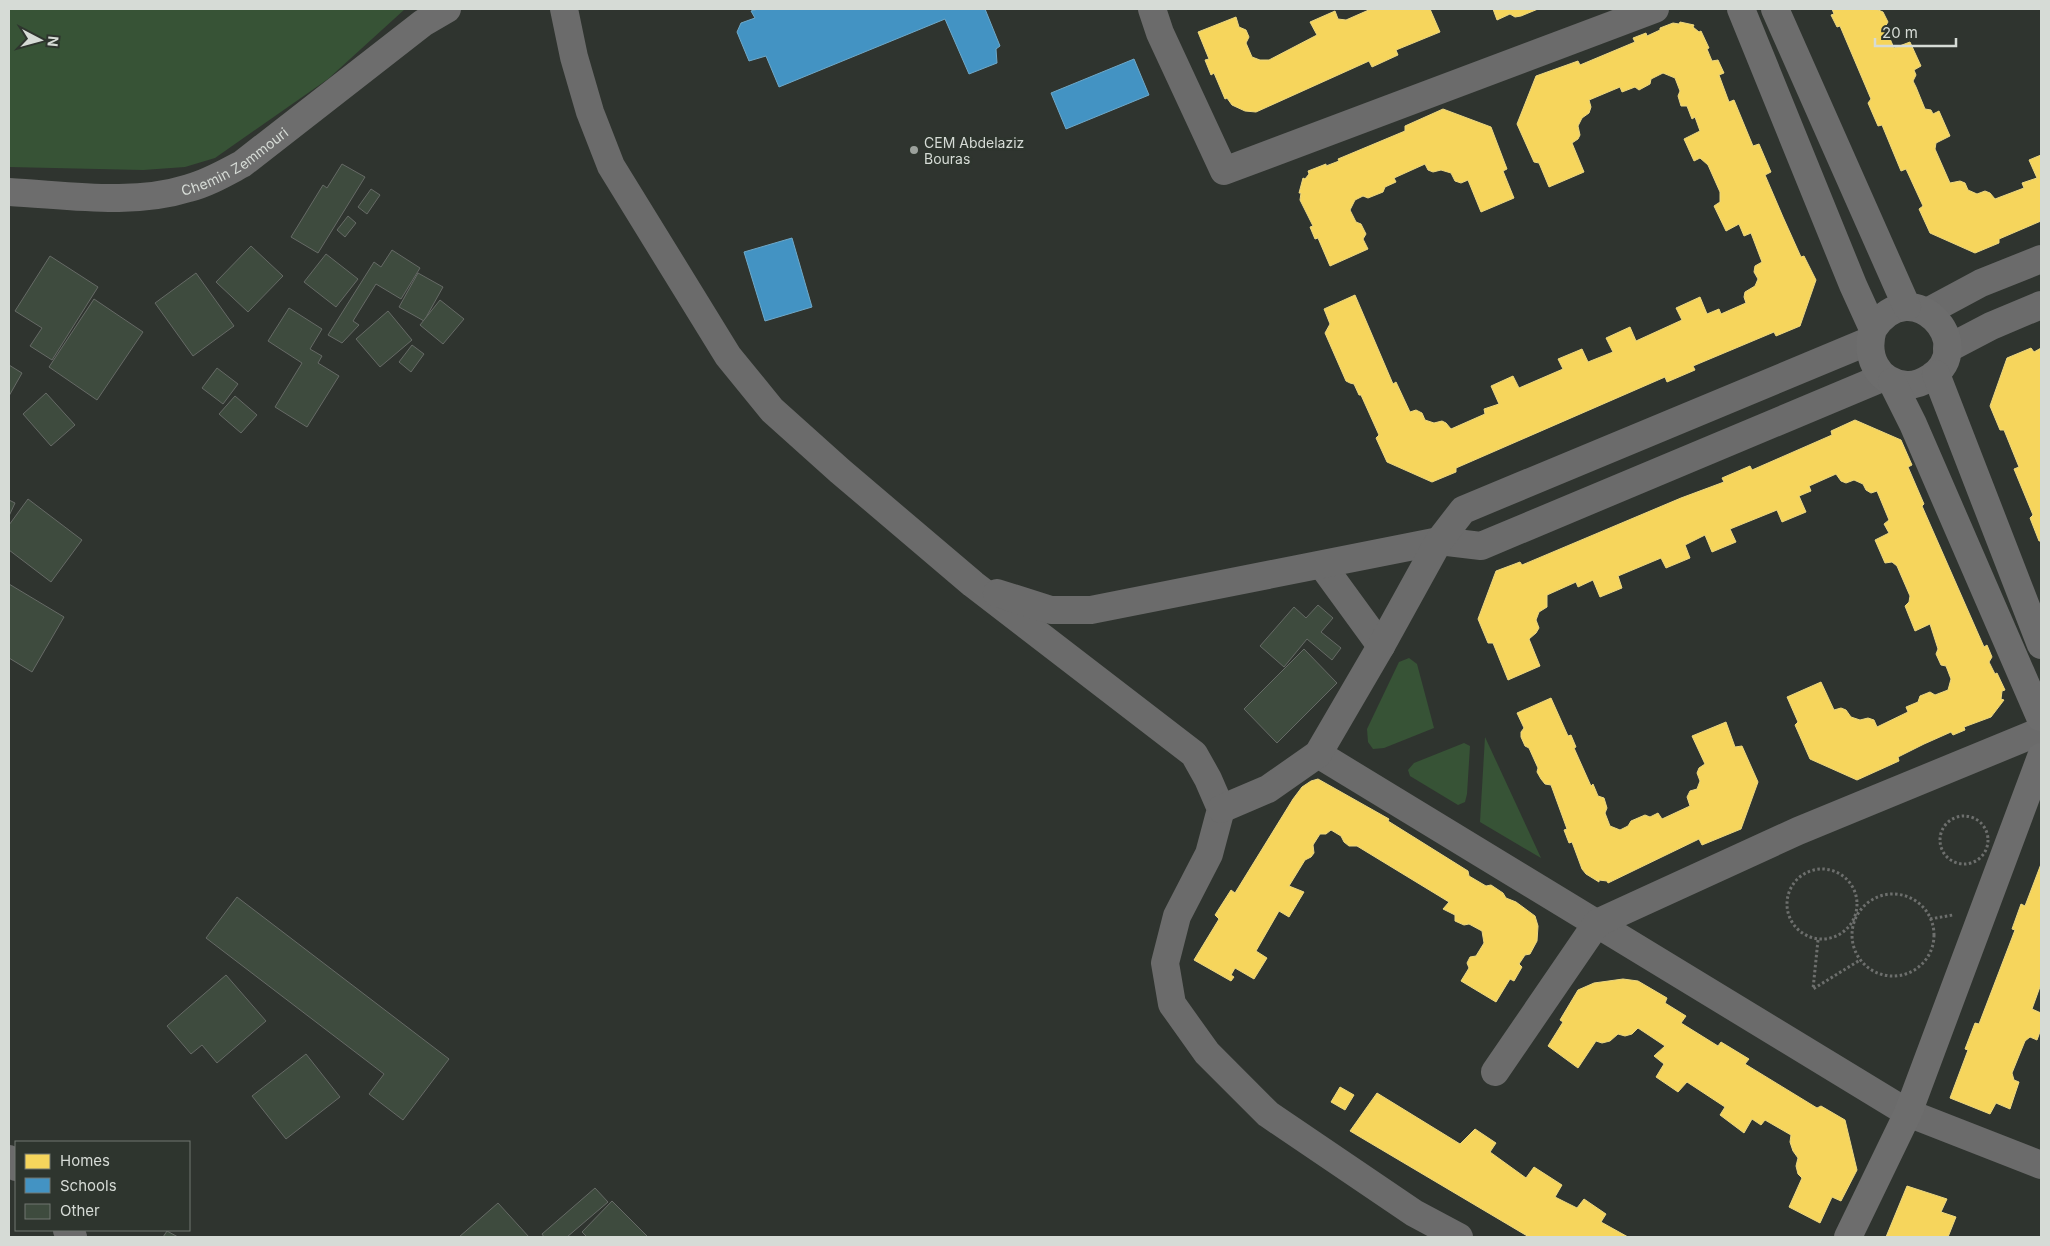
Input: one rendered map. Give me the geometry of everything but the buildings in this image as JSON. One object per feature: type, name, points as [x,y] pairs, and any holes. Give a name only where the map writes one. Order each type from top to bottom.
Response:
[{"type":"street","name":"Chemin Zemmouri","points":[[9,192],[133,198],[162,195],[216,178],[242,164],[426,16],[447,9]]},
{"type":"street","points":[[564,9],[574,57],[590,112],[611,166],[728,356],[772,410],[840,471],[973,584],[1194,754],[1221,809],[1209,854],[1177,916],[1165,963],[1172,1004],[1208,1053],[1268,1114],[1414,1214],[1459,1237]]},
{"type":"street","points":[[1152,9],[1160,33],[1224,171],[1655,9]]},
{"type":"street","points":[[1494,1072],[1597,923],[2041,719],[1913,424],[1888,379],[1872,361],[1871,335],[1853,285],[1741,9]]},
{"type":"street","points":[[973,584],[1018,601],[1051,610],[1091,610],[1439,541],[1481,546],[1888,379],[1907,385],[1923,382],[1936,374],[1943,362],[1947,349],[1942,327],[1917,309],[1776,9]]},
{"type":"street","points":[[1221,809],[1268,789],[1318,754],[1439,541],[1463,510],[1871,335],[1879,320],[1887,313],[1917,309],[2041,259]]},
{"type":"street","points":[[1947,349],[1991,326],[2041,304]]},
{"type":"street","points":[[1936,374],[2041,645]]},
{"type":"street","points":[[1322,564],[1381,646]]},
{"type":"street","points":[[1318,754],[1908,1113],[2041,1165]]},
{"type":"street","points":[[1848,1237],[1908,1113],[2041,757]]},
{"type":"path","points":[[1967,816],[1974,819],[1986,830],[1987,847],[1982,856],[1976,861],[1960,864],[1952,861],[1942,850],[1941,833],[1951,820],[1967,816]]},
{"type":"path","points":[[1854,919],[1851,933],[1853,947],[1860,960],[1869,969],[1882,975],[1897,976],[1911,972],[1922,964],[1931,952],[1934,938],[1932,923],[1926,910],[1916,900],[1900,894],[1886,894],[1872,898],[1862,908],[1854,919],[1851,926],[1842,934],[1831,939],[1818,940],[1807,936],[1797,929],[1788,913],[1788,900],[1791,889],[1799,878],[1810,871],[1822,869],[1834,871],[1851,884],[1856,895],[1857,907],[1854,919]]},
{"type":"path","points":[[1818,940],[1813,989],[1860,960]]},
{"type":"green space","points":[[9,9],[405,9],[328,79],[215,158],[185,167],[143,170],[9,167]]},
{"type":"green space","points":[[1409,658],[1417,664],[1434,728],[1384,748],[1373,749],[1368,742],[1367,729],[1399,662]]},
{"type":"green space","points":[[1485,737],[1541,858],[1480,822]]},
{"type":"green space","points":[[1464,743],[1470,746],[1465,802],[1458,805],[1410,776],[1408,770],[1414,763]]},
{"type":"place","name":"CEM Abdelaziz Bouras","points":[[914,150]]}]
